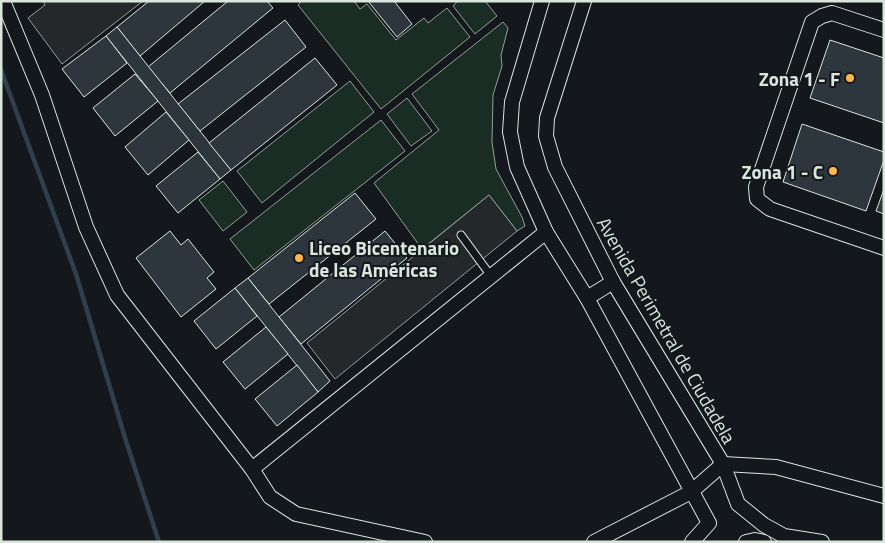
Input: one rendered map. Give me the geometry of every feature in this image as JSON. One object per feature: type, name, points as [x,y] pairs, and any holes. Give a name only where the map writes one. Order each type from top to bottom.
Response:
[{"type":"street","points":[[3,1],[42,95],[86,227],[117,295],[252,469],[270,497],[296,514],[426,542]]},
{"type":"street","points":[[542,1],[512,102],[510,132],[517,167],[546,232],[587,298],[708,523],[692,542]]},
{"type":"street","name":"Avenida Perimetral de Ciudadela","points":[[584,1],[547,118],[546,136],[555,167],[613,282],[723,464],[738,504],[764,525],[784,536],[822,542]]},
{"type":"street","points":[[884,30],[832,13],[812,22],[756,187],[757,199],[770,209],[884,248]]},
{"type":"street","points":[[252,469],[546,232]]},
{"type":"street","points":[[587,298],[613,282]]},
{"type":"street","points":[[594,542],[692,492],[723,464],[776,467],[884,496]]},
{"type":"street","points":[[746,542],[755,540],[764,542]]},
{"type":"lane","points":[[461,235],[491,276]]},
{"type":"green space","points":[[302,1],[354,1],[360,9],[367,4],[396,40],[424,18],[428,23],[447,8],[470,37],[381,109],[298,5]]},
{"type":"green space","points":[[458,1],[485,1],[497,16],[475,34],[453,6]]},
{"type":"green space","points":[[503,22],[508,28],[501,55],[502,66],[493,95],[492,142],[496,169],[525,226],[517,231],[489,195],[422,249],[374,183],[439,130],[412,94]]},
{"type":"green space","points":[[350,81],[374,112],[262,203],[237,171]]},
{"type":"green space","points":[[407,98],[432,131],[411,146],[387,114]]},
{"type":"green space","points":[[381,120],[405,151],[254,270],[230,239]]},
{"type":"green space","points":[[223,181],[247,212],[223,231],[199,200]]},
{"type":"shaded area","points":[[43,1],[143,1],[62,64],[28,18],[45,5]]},
{"type":"shaded area","points":[[489,195],[517,231],[335,379],[307,343]]},
{"type":"building","points":[[149,1],[205,1],[140,56],[117,27]]},
{"type":"building","points":[[228,1],[267,1],[273,8],[170,93],[148,67]]},
{"type":"building","points":[[368,1],[394,1],[412,24],[397,37]]},
{"type":"building","points":[[285,20],[306,47],[200,131],[178,104]]},
{"type":"building","points":[[117,27],[231,170],[220,179],[106,36]]},
{"type":"building","points":[[106,36],[127,63],[84,97],[62,69]]},
{"type":"building","name":"Zona 1 - F","points":[[830,40],[884,58],[884,123],[810,98]]},
{"type":"building","points":[[315,58],[337,85],[231,170],[209,143]]},
{"type":"building","points":[[135,74],[158,101],[115,136],[93,108]]},
{"type":"building","points":[[166,112],[189,140],[148,175],[125,147]]},
{"type":"building","name":"Zona 1 - C","points":[[802,124],[884,152],[884,160],[866,211],[783,182]]},
{"type":"building","points":[[198,152],[220,179],[178,213],[156,186]]},
{"type":"building","points":[[884,189],[884,214],[876,211]]},
{"type":"building","points":[[355,193],[376,219],[269,304],[248,278]]},
{"type":"building","points":[[170,231],[181,245],[188,239],[214,272],[207,278],[216,289],[181,317],[136,258]]},
{"type":"building","points":[[385,231],[407,258],[301,344],[279,317]]},
{"type":"building","points":[[248,278],[330,381],[318,392],[235,288]]},
{"type":"building","points":[[235,288],[257,316],[216,349],[194,321]]},
{"type":"building","points":[[266,327],[288,354],[245,389],[223,362]]},
{"type":"building","points":[[297,365],[318,392],[277,426],[255,399]]},
{"type":"waterway","points":[[1,70],[76,274],[126,441],[159,542]]},
{"type":"place","name":"Zona 1 - F","points":[[850,78]]},
{"type":"place","name":"Zona 1 - C","points":[[833,171]]},
{"type":"place","name":"Liceo Bicentenario de las Américas","points":[[299,258]]}]
